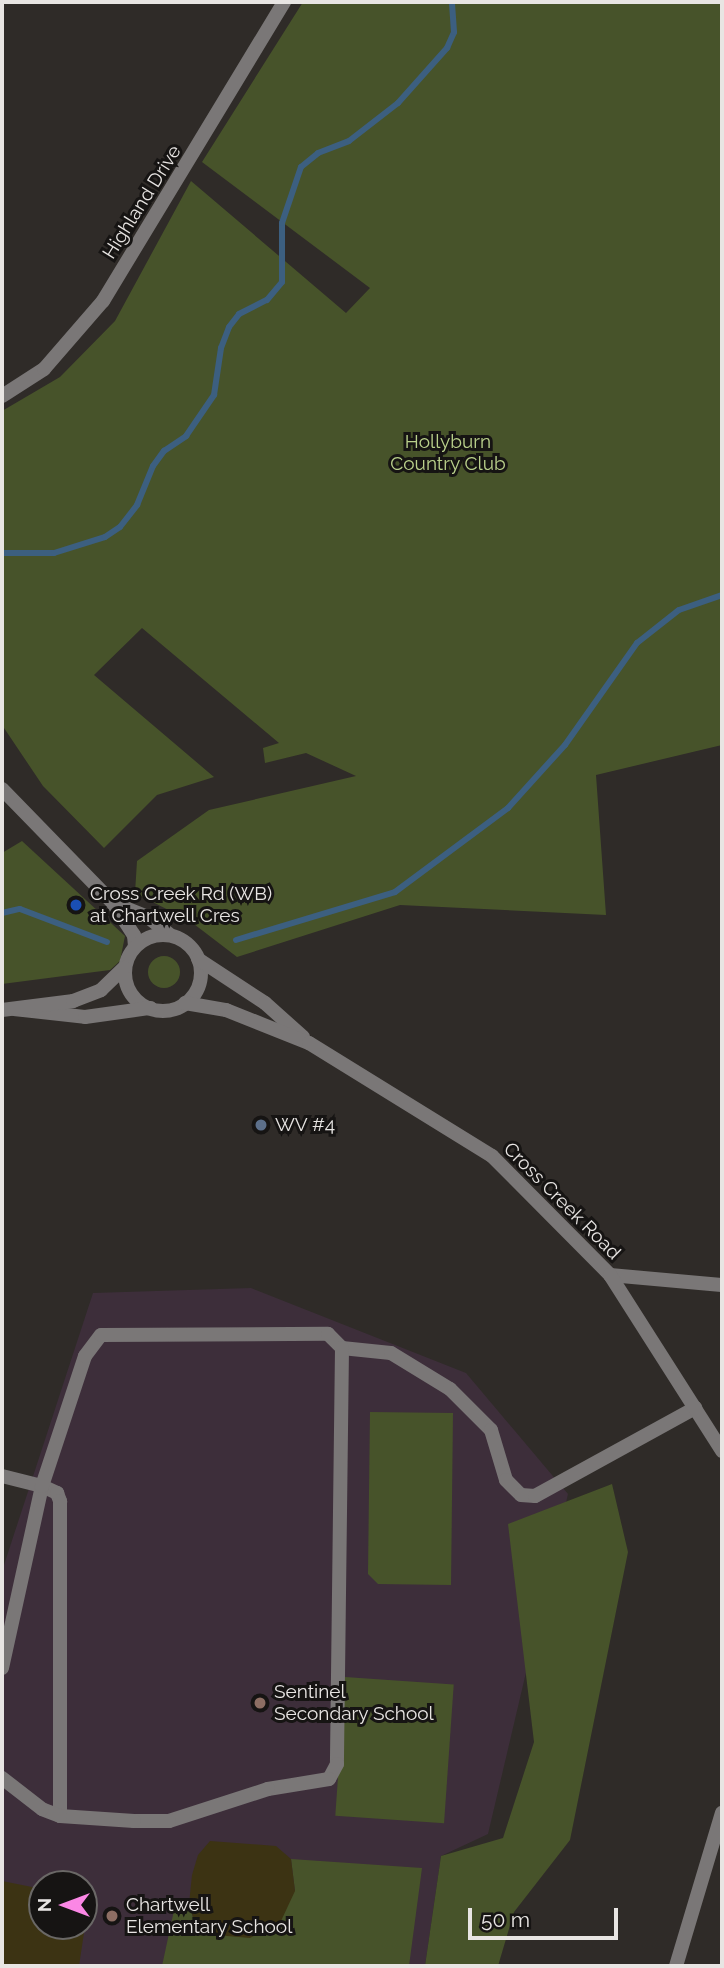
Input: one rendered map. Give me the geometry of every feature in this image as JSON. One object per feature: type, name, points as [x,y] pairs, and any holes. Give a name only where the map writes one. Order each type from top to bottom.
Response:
[{"type":"street","name":"Highland Drive","points":[[2,396],[44,369],[103,301],[284,2]]},
{"type":"street","points":[[2,789],[113,903],[134,935],[135,946]]},
{"type":"street","points":[[8,1009],[85,1017],[150,1008],[174,1009],[185,1003],[199,983],[198,959],[191,948],[148,917],[113,903]]},
{"type":"street","points":[[8,1009],[73,1001],[101,990],[124,968],[135,946],[145,939],[170,935]]},
{"type":"street","name":"Cross Creek Road","points":[[198,959],[265,1003],[309,1043]]},
{"type":"street","points":[[124,968],[131,993],[150,1008]]},
{"type":"street","name":"Cross Creek Road","points":[[185,1003],[226,1010],[309,1043],[492,1156],[610,1275],[722,1451]]},
{"type":"street","points":[[610,1275],[722,1284]]},
{"type":"street","points":[[2,1668],[42,1486],[85,1356],[101,1335],[328,1334],[342,1348],[391,1353],[450,1389],[491,1430],[499,1465],[521,1495],[535,1496],[695,1408]]},
{"type":"street","points":[[2,1778],[42,1809],[60,1816],[169,1821],[268,1789],[330,1779],[337,1764],[342,1348]]},
{"type":"street","points":[[2,1476],[42,1486],[57,1493],[60,1501],[60,1816]]},
{"type":"street","points":[[676,1966],[722,1813]]},
{"type":"shaded area","name":"Sentinel Secondary School","points":[[251,1288],[466,1373],[568,1494],[488,1834],[441,1856],[425,1966],[2,1966],[2,1571],[93,1293]]},
{"type":"green space","name":"Hollyburn Country Club","points":[[303,2],[722,2],[722,745],[596,775],[606,915],[400,905],[237,957],[190,921],[135,893],[137,861],[209,810],[356,776],[306,753],[265,763],[263,748],[279,743],[142,628],[94,675],[214,777],[157,795],[104,848],[43,786],[2,725],[2,411],[60,377],[115,321],[191,181],[346,313],[370,288],[202,162]]},
{"type":"green space","points":[[22,841],[125,936],[120,961],[110,970],[2,984],[2,853]]},
{"type":"green space","points":[[164,956],[175,961],[180,972],[175,983],[164,988],[153,983],[148,972],[153,961]]},
{"type":"green space","points":[[370,1412],[453,1413],[451,1585],[378,1584],[368,1574]]},
{"type":"green space","points":[[612,1484],[628,1552],[570,1840],[514,1912],[498,1966],[425,1966],[441,1856],[503,1838],[534,1742],[508,1524]]},
{"type":"green space","points":[[345,1677],[454,1685],[444,1823],[335,1816]]},
{"type":"green space","points":[[291,1859],[422,1868],[409,1966],[162,1966],[176,1901],[189,1904],[195,1924],[295,1891]]},
{"type":"sand","points":[[210,1841],[276,1846],[291,1859],[295,1891],[281,1921],[250,1938],[216,1935],[195,1924],[189,1904],[192,1875],[198,1855]]},
{"type":"sand","points":[[2,1881],[28,1886],[28,1940],[83,1940],[79,1966],[2,1966]]},
{"type":"waterway","points":[[2,553],[54,553],[105,537],[120,527],[137,505],[153,466],[164,451],[186,436],[214,395],[221,348],[229,327],[239,314],[267,300],[282,282],[282,223],[301,167],[318,153],[349,141],[398,103],[447,48],[454,32],[452,2]]},
{"type":"waterway","points":[[236,940],[395,892],[508,808],[565,745],[637,643],[679,610],[722,595]]},
{"type":"waterway","points":[[2,913],[20,909],[107,942]]},
{"type":"place","name":"Cross Creek Rd (WB) at Chartwell Cres","points":[[76,905]]},
{"type":"place","name":"WV #4","points":[[261,1125]]},
{"type":"place","name":"Sentinel Secondary School","points":[[260,1703]]},
{"type":"place","name":"Chartwell Elementary School","points":[[112,1916]]}]
